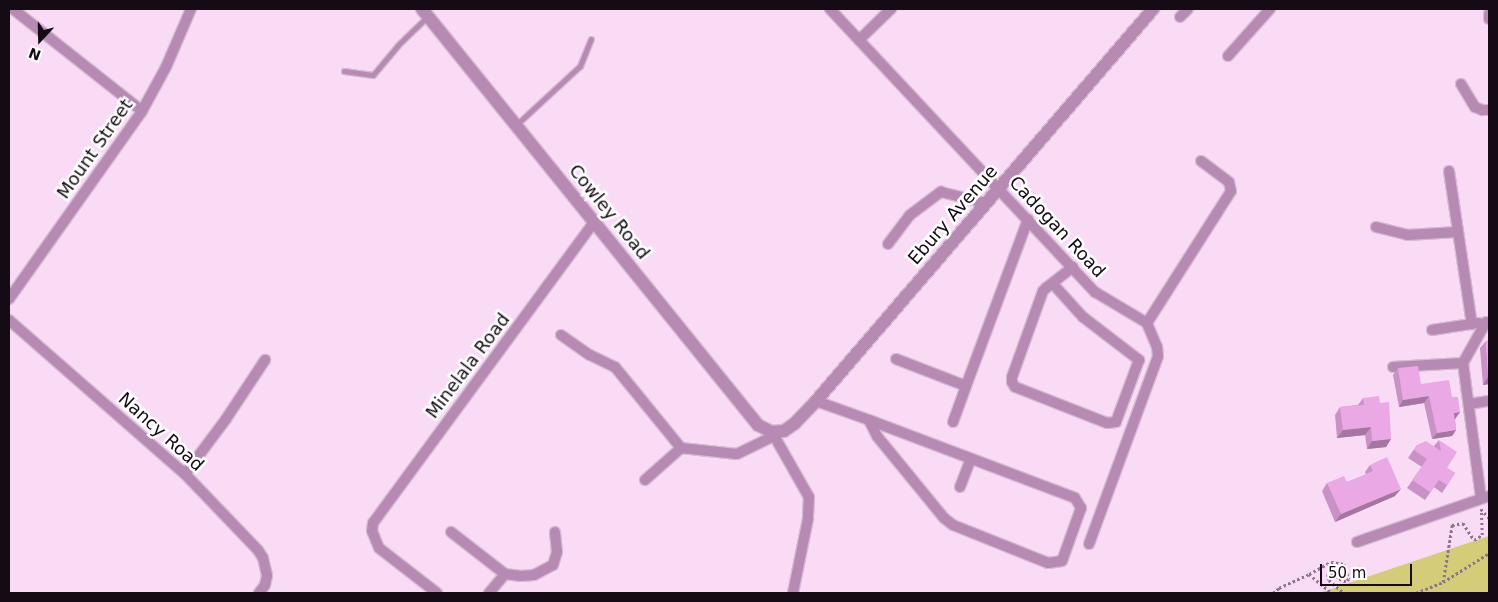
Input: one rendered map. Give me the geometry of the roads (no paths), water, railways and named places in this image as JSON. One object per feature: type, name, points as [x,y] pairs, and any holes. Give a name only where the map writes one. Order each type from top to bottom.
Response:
[{"type":"street","points":[[13,9],[142,111]]},
{"type":"street","name":"Mount Street","points":[[9,299],[142,111],[166,67],[191,9]]},
{"type":"street","name":"Cadogan Road","points":[[830,9],[1096,292],[1147,322]]},
{"type":"street","points":[[860,40],[891,9]]},
{"type":"street","name":"Ebury Avenue","points":[[773,434],[784,431],[795,423],[816,402],[1153,9]]},
{"type":"street","points":[[1180,17],[1188,9]]},
{"type":"street","points":[[1228,56],[1270,9]]},
{"type":"street","name":"Cowley Road","points":[[425,12],[758,426],[773,434]]},
{"type":"street","points":[[1489,14],[1489,19]]},
{"type":"street","points":[[1461,84],[1475,107],[1489,110]]},
{"type":"street","points":[[1089,544],[1158,356],[1157,347],[1147,322],[1231,192],[1229,182],[1201,161]]},
{"type":"street","points":[[1449,171],[1472,324]]},
{"type":"street","points":[[888,244],[910,215],[941,192],[986,203]]},
{"type":"street","points":[[953,422],[1028,219]]},
{"type":"street","name":"Minelala Road","points":[[437,593],[378,548],[372,531],[377,515],[594,222]]},
{"type":"street","points":[[1376,227],[1413,236],[1457,232]]},
{"type":"street","points":[[1053,284],[1083,317],[1139,360],[1119,419],[1114,423],[1107,423],[1013,385],[1012,377],[1043,291],[1073,267]]},
{"type":"street","name":"Nancy Road","points":[[9,320],[184,474],[258,550],[266,568],[262,589]]},
{"type":"street","points":[[1432,330],[1488,322]]},
{"type":"street","points":[[1357,542],[1485,497],[1463,363],[1488,322]]},
{"type":"street","points":[[561,335],[590,355],[615,367],[681,448],[737,454],[773,434],[809,498],[809,512],[793,593]]},
{"type":"street","points":[[896,359],[966,386]]},
{"type":"street","points":[[184,474],[226,419],[265,360]]},
{"type":"street","points":[[1393,367],[1463,363]]},
{"type":"street","points":[[1469,404],[1489,401]]},
{"type":"street","points":[[816,402],[869,420],[1070,495],[1078,501],[1081,508],[1062,561],[1048,563],[953,525],[944,518],[877,436],[869,420]]},
{"type":"street","points":[[645,480],[681,448]]},
{"type":"street","points":[[960,487],[971,459]]},
{"type":"street","points":[[450,532],[505,574],[521,576],[534,575],[553,565],[557,557],[555,532]]},
{"type":"street","points":[[490,593],[505,574]]},
{"type":"lane","points":[[344,71],[373,76],[425,12]]},
{"type":"lane","points":[[516,126],[580,66],[591,38]]}]
